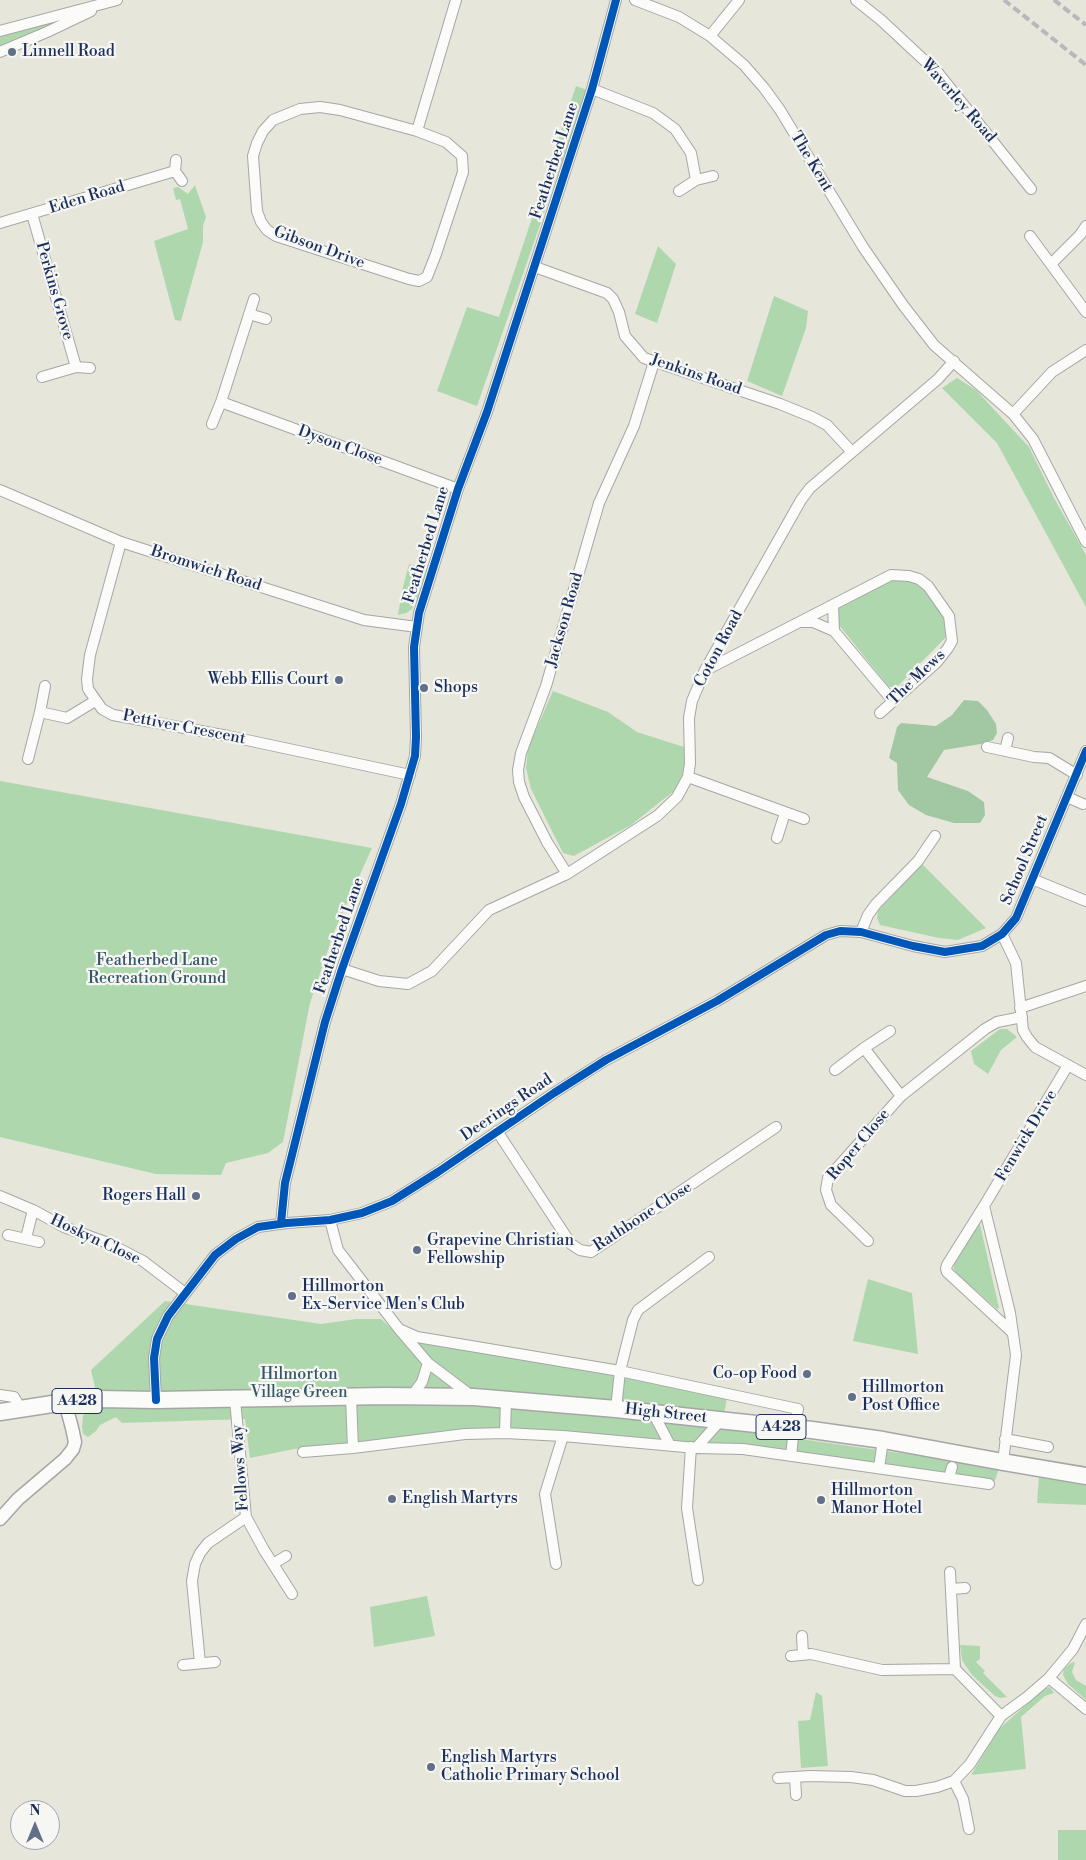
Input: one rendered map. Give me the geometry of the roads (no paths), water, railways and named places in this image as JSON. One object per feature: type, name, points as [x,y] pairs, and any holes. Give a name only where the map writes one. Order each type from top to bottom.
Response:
[{"type":"highway","name":"A428","points":[[0,1412],[99,1399],[235,1400],[411,1396],[474,1397]]},
{"type":"highway","name":"High Street","points":[[474,1397],[616,1409],[794,1428],[883,1440],[1086,1476]]},
{"type":"street","points":[[417,131],[456,0]]},
{"type":"street","name":"Featherbed Lane","points":[[281,1223],[285,1182],[326,1022],[342,969],[415,756],[414,647],[419,613],[458,489],[490,403],[535,267],[592,89],[616,0]]},
{"type":"street","name":"The Kent","points":[[635,0],[679,17],[710,36],[744,65],[780,110],[863,247],[903,305],[934,345],[954,361]]},
{"type":"street","points":[[710,36],[739,0]]},
{"type":"street","name":"Waverley Road","points":[[856,0],[881,20],[939,74],[1031,189]]},
{"type":"street","points":[[0,31],[34,20],[112,1]]},
{"type":"street","points":[[0,52],[112,1]]},
{"type":"street","points":[[592,89],[653,113],[675,129],[691,153],[696,180]]},
{"type":"street","name":"Gibson Drive","points":[[320,107],[340,110],[417,131],[446,142],[462,156],[463,172],[427,277],[419,281],[409,279],[276,236],[267,230],[262,222],[257,211],[253,156],[256,143],[263,131],[273,120],[300,108],[320,107]]},
{"type":"street","name":"Eden Road","points":[[0,223],[175,166],[182,181]]},
{"type":"street","points":[[679,191],[696,180],[713,176]]},
{"type":"street","name":"Perkins Grove","points":[[32,214],[76,367]]},
{"type":"street","points":[[1051,264],[1080,235],[1086,226]]},
{"type":"street","points":[[1030,236],[1086,312]]},
{"type":"street","name":"Jenkins Road","points":[[535,267],[607,293],[618,312],[625,336],[644,358],[780,404],[812,417],[827,425],[852,452]]},
{"type":"street","points":[[212,424],[221,402],[254,299]]},
{"type":"street","points":[[249,314],[266,319]]},
{"type":"street","points":[[1013,414],[1052,372],[1086,350]]},
{"type":"street","points":[[954,361],[1013,414],[1033,438],[1086,542]]},
{"type":"street","name":"Coton Road","points":[[342,969],[379,981],[408,984],[432,971],[489,910],[567,874],[657,816],[677,798],[688,777],[690,763],[689,718],[692,701],[705,670],[801,500],[810,488],[938,379],[954,361]]},
{"type":"street","name":"Jackson Road","points":[[567,874],[547,842],[524,797],[519,782],[518,770],[521,752],[546,686],[599,503],[634,426],[654,362]]},
{"type":"street","points":[[42,377],[76,367],[90,368]]},
{"type":"street","name":"Dyson Close","points":[[221,402],[458,489]]},
{"type":"street","name":"Bromwich Road","points":[[0,490],[121,542],[364,620],[418,627]]},
{"type":"street","points":[[40,712],[67,718],[95,701],[88,689],[87,678],[90,655],[121,542]]},
{"type":"street","name":"The Mews","points":[[833,606],[891,575],[910,576],[919,579],[928,586],[949,616],[952,641],[948,648],[937,662],[880,713]]},
{"type":"street","points":[[705,670],[833,606],[834,631]]},
{"type":"street","points":[[802,622],[813,622],[834,631],[893,701]]},
{"type":"street","points":[[28,759],[45,686]]},
{"type":"street","name":"Pettiver Crescent","points":[[95,701],[102,709],[113,715],[255,742],[410,775]]},
{"type":"street","points":[[1006,751],[1008,738]]},
{"type":"street","points":[[987,747],[1049,758],[1077,775]]},
{"type":"street","name":"School Street","points":[[962,950],[982,946],[1002,934],[1016,918],[1086,751]]},
{"type":"street","points":[[688,777],[804,819]]},
{"type":"street","points":[[1067,797],[1083,804]]},
{"type":"street","points":[[776,838],[785,813]]},
{"type":"street","points":[[861,932],[868,915],[876,904],[918,861],[935,836]]},
{"type":"street","points":[[1032,879],[1086,901]]},
{"type":"street","name":"Deerings Road","points":[[156,1400],[154,1358],[157,1339],[168,1316],[215,1255],[236,1239],[258,1227],[281,1223],[330,1220],[362,1214],[392,1201],[606,1060],[718,1001],[826,935],[840,931],[861,932],[913,946],[945,952],[962,950]]},
{"type":"street","points":[[1002,934],[1016,963],[1024,1030],[1035,1047],[1086,1075]]},
{"type":"street","name":"Roper Close","points":[[868,1241],[831,1205],[827,1196],[826,1185],[828,1178],[837,1166],[900,1096],[985,1029],[1086,986]]},
{"type":"street","points":[[835,1070],[890,1031]]},
{"type":"street","name":"Roper Close","points":[[864,1048],[900,1096]]},
{"type":"street","name":"Fenwick Drive","points":[[1013,1333],[946,1269],[1068,1065]]},
{"type":"street","name":"Rathbone Close","points":[[497,1131],[571,1244],[580,1250],[591,1252],[776,1128]]},
{"type":"street","name":"Hoskyn Close","points":[[0,1196],[64,1226],[108,1243],[143,1261],[185,1293]]},
{"type":"street","points":[[984,1206],[1013,1333],[1016,1354],[1003,1462]]},
{"type":"street","points":[[26,1238],[33,1210]]},
{"type":"street","points":[[330,1220],[338,1250],[399,1330],[428,1363],[474,1397]]},
{"type":"street","points":[[8,1235],[39,1242]]},
{"type":"street","points":[[616,1409],[620,1371],[633,1320],[638,1310],[709,1257]]},
{"type":"street","points":[[399,1330],[417,1337],[620,1371],[798,1409],[791,1456]]},
{"type":"street","points":[[411,1396],[422,1382],[428,1363]]},
{"type":"street","points":[[0,1395],[14,1397],[21,1409]]},
{"type":"street","points":[[351,1397],[353,1448]]},
{"type":"street","name":"Fellows Way","points":[[200,1663],[192,1581],[195,1564],[200,1552],[208,1543],[246,1518],[235,1400]]},
{"type":"street","points":[[505,1433],[506,1400]]},
{"type":"street","points":[[0,1519],[18,1499],[65,1459],[73,1449],[75,1442],[65,1402]]},
{"type":"street","points":[[653,1414],[670,1445]]},
{"type":"street","points":[[698,1580],[687,1508],[694,1447],[721,1420]]},
{"type":"street","name":"High Street","points":[[303,1452],[353,1448],[465,1434],[505,1433],[743,1449],[989,1484]]},
{"type":"street","points":[[556,1564],[545,1494],[564,1436]]},
{"type":"street","points":[[1005,1439],[1048,1447]]},
{"type":"street","points":[[879,1468],[883,1440]]},
{"type":"street","points":[[949,1478],[952,1467]]},
{"type":"street","points":[[246,1518],[292,1594]]},
{"type":"street","points":[[273,1564],[286,1556]]},
{"type":"street","points":[[950,1572],[955,1669],[1001,1716]]},
{"type":"street","points":[[952,1590],[965,1588]]},
{"type":"street","points":[[778,1778],[850,1777],[872,1780],[904,1791],[937,1787],[954,1781],[970,1764],[1001,1716],[1049,1678],[1073,1649],[1086,1624]]},
{"type":"street","points":[[802,1636],[803,1654]]},
{"type":"street","points":[[791,1656],[811,1654],[882,1670],[955,1669]]},
{"type":"street","points":[[183,1665],[215,1662]]},
{"type":"street","points":[[1049,1678],[1086,1709]]},
{"type":"street","points":[[795,1777],[796,1795]]},
{"type":"street","points":[[954,1781],[963,1799],[970,1829]]},
{"type":"railway","points":[[1004,0],[1086,65]]},
{"type":"railway","points":[[1054,0],[1086,25]]},
{"type":"place","name":"Linnell Road","points":[[12,52]]},
{"type":"place","name":"Webb Ellis Court","points":[[339,680]]},
{"type":"place","name":"Shops","points":[[424,688]]},
{"type":"place","name":"Rogers Hall","points":[[196,1196]]},
{"type":"place","name":"Grapevine Christian Fellowship","points":[[417,1250]]},
{"type":"place","name":"Hillmorton Ex-Service Men's Club","points":[[292,1296]]},
{"type":"place","name":"Co-op Food","points":[[807,1374]]},
{"type":"place","name":"Hillmorton Post Office","points":[[852,1397]]},
{"type":"place","name":"English Martyrs","points":[[392,1499]]},
{"type":"place","name":"Hillmorton Manor Hotel","points":[[821,1500]]},
{"type":"place","name":"English Martyrs Catholic Primary School","points":[[431,1767]]},
{"type":"park label","name":"Featherbed Lane Recreation Ground","points":[[157,970]]},
{"type":"park label","name":"Hilmorton Village Green","points":[[299,1384]]}]
